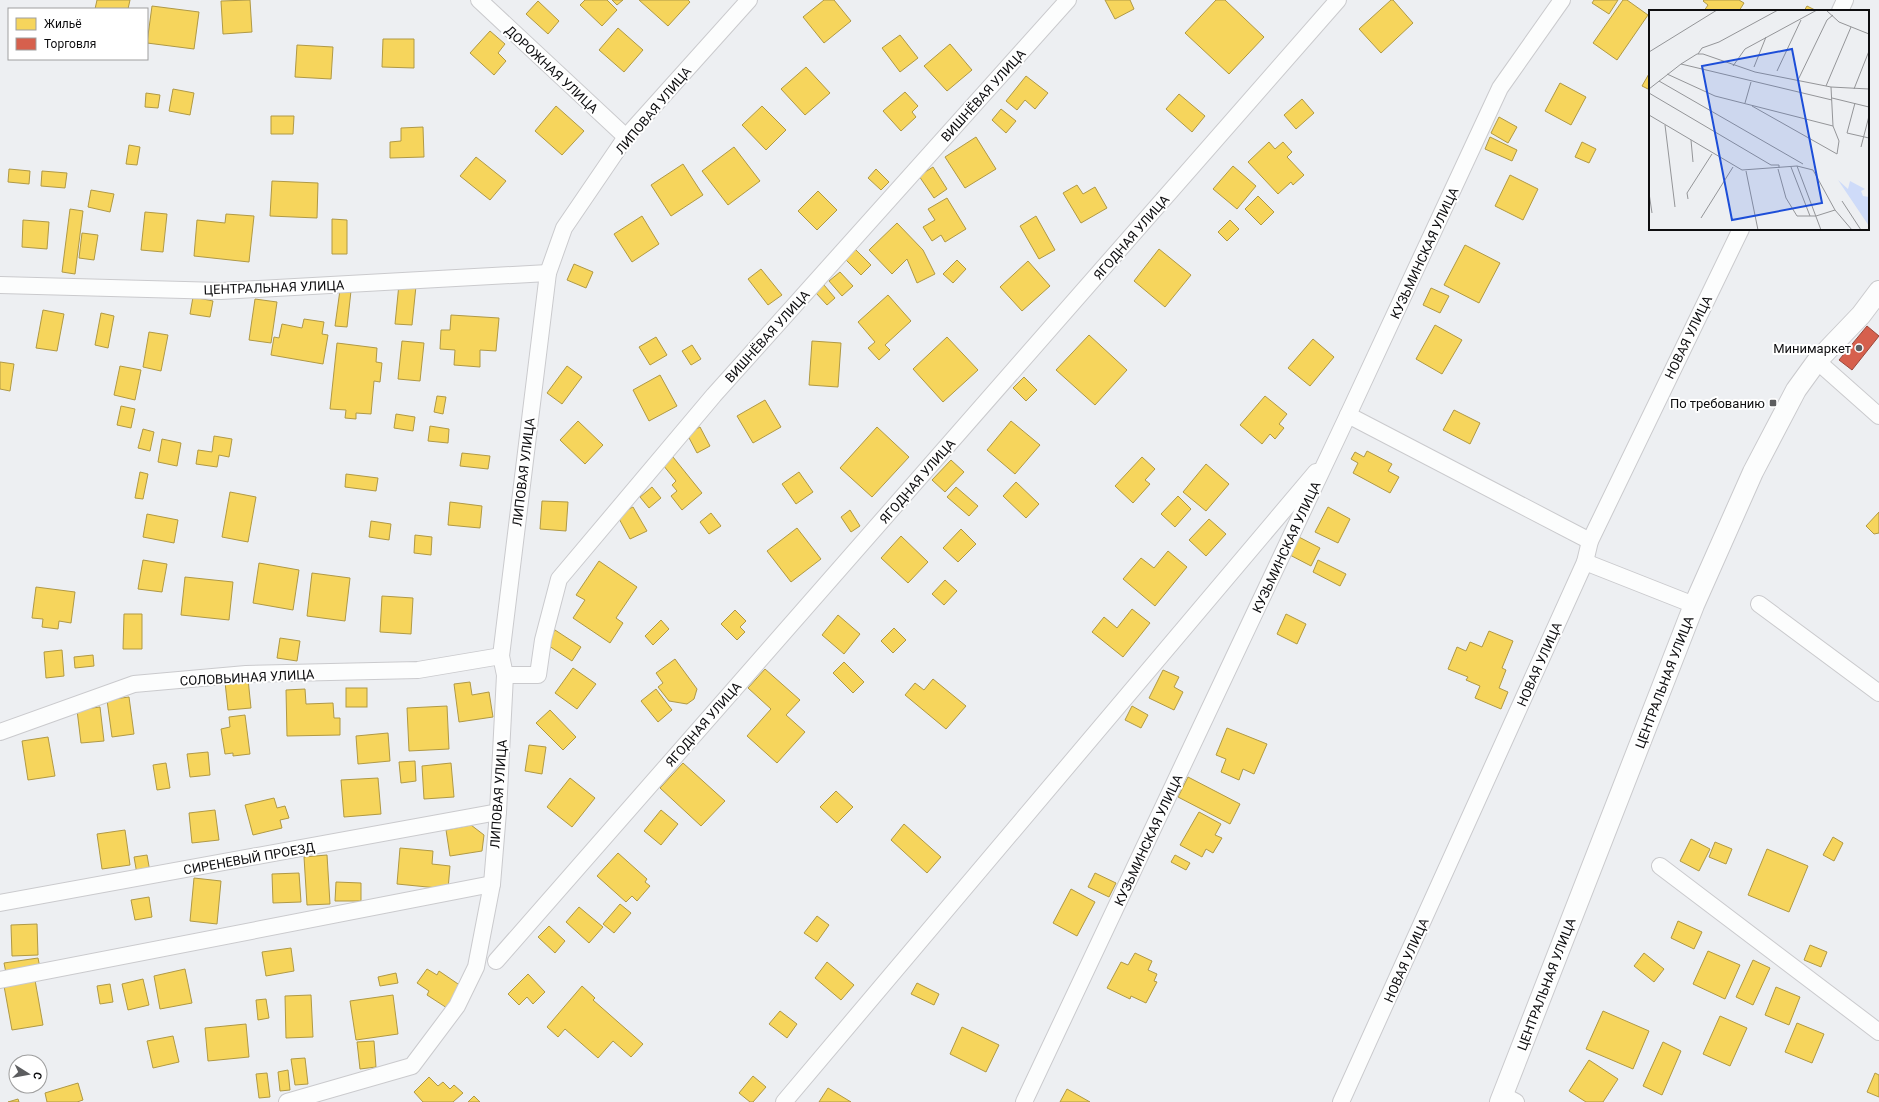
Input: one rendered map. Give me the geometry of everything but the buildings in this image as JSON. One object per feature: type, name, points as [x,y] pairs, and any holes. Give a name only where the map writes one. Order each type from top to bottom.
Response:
[{"type":"street","name":"ДОРОЖНАЯ УЛИЦА","points":[[479,0],[626,137]]},
{"type":"street","name":"ЛИПОВАЯ УЛИЦА","points":[[286,1102],[412,1066],[457,1006],[476,967],[492,884],[498,812],[505,675],[501,656],[548,273],[564,228],[626,137],[749,0]]},
{"type":"street","name":"ВИШНЁВАЯ УЛИЦА","points":[[505,675],[538,675],[543,640],[559,579],[714,395],[1068,0]]},
{"type":"street","name":"ЯГОДНАЯ УЛИЦА","points":[[496,961],[1338,0]]},
{"type":"street","name":"КУЗЬМИНСКАЯ УЛИЦА","points":[[1024,1102],[1348,415],[1500,88],[1562,0]]},
{"type":"street","points":[[1840,10],[1845,0]]},
{"type":"street","name":"НОВАЯ УЛИЦА","points":[[1341,1102],[1585,562],[1590,541],[1741,230]]},
{"type":"street","name":"ЦЕНТРАЛЬНАЯ УЛИЦА","points":[[0,284],[221,291],[548,273]]},
{"type":"street","name":"ЦЕНТРАЛЬНАЯ УЛИЦА","points":[[1507,1100],[1694,605],[1753,472],[1796,390],[1817,361],[1861,315],[1879,291]]},
{"type":"street","points":[[1817,361],[1879,416]]},
{"type":"street","points":[[1348,415],[1590,541]]},
{"type":"street","points":[[784,1102],[1329,455]]},
{"type":"street","points":[[1585,562],[1694,605]]},
{"type":"street","points":[[1759,604],[1879,693]]},
{"type":"street","name":"СОЛОВЬИНАЯ УЛИЦА","points":[[0,732],[134,684],[246,674],[418,670],[501,656]]},
{"type":"street","name":"СИРЕНЕВЫЙ ПРОЕЗД","points":[[0,903],[498,812]]},
{"type":"street","points":[[1660,866],[1879,1032]]},
{"type":"street","points":[[0,980],[492,884]]},
{"type":"place","name":"Минимаркет","points":[[1859,348]]},
{"type":"place","name":"По требованию","points":[[1773,403]]}]
